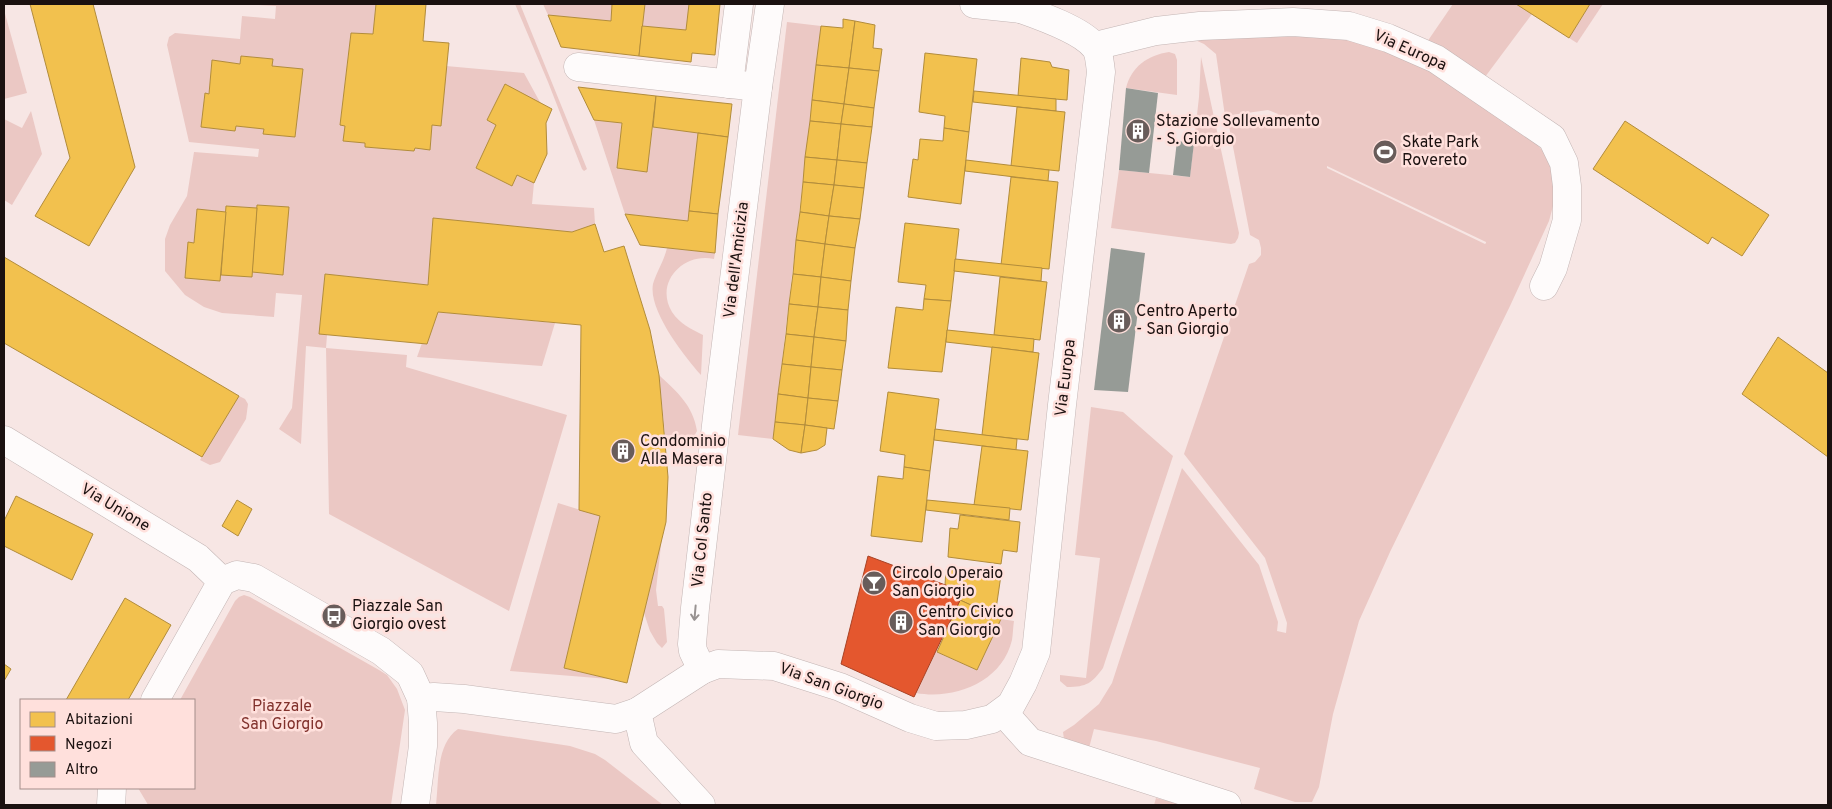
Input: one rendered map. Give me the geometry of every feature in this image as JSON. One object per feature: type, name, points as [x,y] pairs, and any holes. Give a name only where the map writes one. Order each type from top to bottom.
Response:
[{"type":"street","points":[[729,84],[739,4]]},
{"type":"street","name":"Via dell'Amicizia","points":[[718,408],[756,100],[770,4]]},
{"type":"street","points":[[974,4],[1020,6],[1075,32],[1095,46]]},
{"type":"street","name":"Via Europa","points":[[1007,708],[1023,684],[1036,652],[1062,406],[1101,72],[1095,46],[1156,31],[1200,26],[1293,22],[1349,26],[1388,38],[1436,59],[1552,138],[1564,163],[1567,186],[1567,220],[1553,268],[1544,286]]},
{"type":"street","points":[[578,67],[729,84],[756,100]]},
{"type":"street","name":"Via Col Santo","points":[[702,670],[693,651],[692,644],[718,408]]},
{"type":"street","name":"Via Unione","points":[[4,440],[198,558],[222,581]]},
{"type":"street","points":[[156,699],[222,581],[237,575],[254,578],[381,651],[410,674],[422,698],[423,746],[415,805]]},
{"type":"street","name":"Via San Giorgio","points":[[422,698],[464,699],[616,719],[637,712],[702,670],[718,664],[774,666],[840,687],[910,718],[936,726],[966,725],[992,720],[1007,708]]},
{"type":"street","points":[[1007,708],[1030,742],[1227,805]]},
{"type":"street","points":[[637,712],[644,743],[683,787],[702,805]]},
{"type":"street","points":[[111,805],[112,789]]},
{"type":"green space","points":[[242,4],[376,4],[373,34],[351,33],[340,124],[345,126],[343,141],[365,143],[366,147],[414,151],[415,148],[430,149],[432,125],[446,66],[524,73],[541,104],[505,84],[487,120],[496,125],[476,168],[512,186],[517,175],[534,183],[532,204],[594,208],[595,224],[572,232],[433,218],[428,285],[325,274],[319,333],[327,335],[326,348],[306,346],[301,444],[279,429],[292,408],[302,295],[276,293],[274,317],[222,313],[204,307],[185,295],[165,271],[165,239],[170,225],[187,196],[194,152],[258,157],[259,149],[189,142],[167,45],[169,37],[175,33],[240,39],[242,16],[275,19],[276,6]],"holes":[[[241,56],[272,59],[272,66],[303,69],[295,137],[263,134],[264,129],[236,126],[235,131],[201,127],[205,94],[209,94],[212,60],[240,64]],[[258,205],[288,207],[283,275],[252,272],[251,277],[221,275],[220,280],[185,278],[188,243],[194,243],[197,209],[226,212],[226,206],[257,208]]]},
{"type":"green space","points":[[515,4],[520,4],[587,169],[584,171],[582,169]]},
{"type":"green space","points":[[543,4],[612,4],[611,21],[548,15]]},
{"type":"green space","points":[[645,4],[689,4],[686,30],[642,26]]},
{"type":"green space","points":[[1453,4],[1516,4],[1532,14],[1485,77],[1427,42]]},
{"type":"green space","points":[[1590,4],[1603,4],[1577,43],[1569,38]]},
{"type":"green space","points":[[4,10],[27,93],[4,99]]},
{"type":"green space","points":[[787,22],[821,26],[773,439],[738,435]]},
{"type":"green space","points":[[1184,35],[1342,36],[1382,45],[1435,72],[1532,139],[1552,161],[1557,191],[1549,221],[1510,306],[1390,552],[1359,621],[1333,714],[1319,787],[1312,802],[1295,802],[1254,789],[1260,768],[1156,741],[1094,729],[1089,748],[1064,739],[1063,732],[1099,704],[1112,683],[1182,468],[1259,565],[1278,622],[1277,631],[1286,633],[1287,623],[1265,558],[1184,454],[1249,264],[1255,262],[1261,255],[1259,240],[1250,235],[1229,126],[1257,121],[1272,128],[1278,114],[1268,110],[1225,116],[1216,54],[1204,44]],"holes":[[[1327,166],[1486,242],[1485,244],[1327,168]]]},
{"type":"green space","points":[[1169,52],[1175,54],[1177,60],[1177,95],[1126,88],[1136,68],[1147,59]]},
{"type":"green space","points":[[1201,57],[1239,233],[1238,238],[1235,243],[1231,244],[1111,228],[1119,170],[1190,177],[1199,97]]},
{"type":"green space","points":[[31,111],[42,154],[12,205],[4,200],[4,119],[22,128]]},
{"type":"green space","points":[[594,120],[622,123],[617,168],[646,172],[653,127],[698,133],[688,221],[625,214]]},
{"type":"green space","points":[[667,248],[715,253],[714,259],[692,260],[683,265],[669,280],[667,290],[667,301],[675,316],[686,326],[703,335],[701,375],[677,345],[656,307],[653,284]]},
{"type":"green space","points":[[438,312],[555,323],[542,366],[417,357]]},
{"type":"green space","points":[[326,348],[407,355],[406,367],[567,415],[509,611],[329,514]]},
{"type":"green space","points":[[659,375],[678,393],[688,406],[697,431],[693,438],[665,435]]},
{"type":"green space","points":[[239,396],[245,399],[248,404],[246,419],[220,462],[210,465],[200,460]]},
{"type":"green space","points":[[1091,407],[1123,412],[1173,456],[1103,668],[1088,683],[1067,687],[1060,681],[1060,675],[1086,678],[1100,558],[1075,555]]},
{"type":"green space","points":[[558,503],[600,516],[564,668],[609,679],[510,671]]},
{"type":"green space","points":[[662,536],[656,590],[658,606],[662,606],[664,609],[667,642],[662,648],[650,631],[644,613]]},
{"type":"green space","name":"Piazzale San Giorgio","points":[[244,595],[250,597],[387,675],[397,689],[405,710],[391,805],[148,805],[139,789],[195,789],[195,699],[181,699],[239,597]]},
{"type":"green space","points":[[1001,619],[1014,621],[1012,640],[1007,655],[988,677],[975,685],[946,694],[916,693],[936,652],[977,670]]},
{"type":"green space","points":[[458,729],[570,746],[595,754],[663,805],[436,805],[438,774],[442,753],[451,736]]},
{"type":"green space","points":[[1156,798],[1183,805],[1154,805]]},
{"type":"building: Abitazioni","points":[[30,4],[93,4],[135,167],[89,246],[35,216],[70,158]]},
{"type":"building: Abitazioni","points":[[376,4],[426,4],[423,41],[449,43],[441,126],[432,125],[430,150],[415,148],[414,151],[365,147],[365,143],[343,141],[345,126],[340,125],[351,33],[373,34]]},
{"type":"building: Abitazioni","points":[[612,4],[645,4],[639,56],[561,47],[548,15],[611,21]]},
{"type":"building: Abitazioni","points":[[689,4],[720,4],[715,55],[692,53],[691,62],[639,56],[642,26],[686,30]]},
{"type":"building: Abitazioni","points":[[1516,4],[1590,4],[1569,38]]},
{"type":"building: Abitazioni","points":[[843,19],[855,21],[849,68],[816,65],[821,26],[843,28]]},
{"type":"building: Abitazioni","points":[[855,21],[875,25],[873,48],[882,49],[879,71],[849,68]]},
{"type":"building: Abitazioni","points":[[925,53],[977,59],[969,132],[944,128],[945,116],[919,112]]},
{"type":"building: Abitazioni","points":[[241,56],[273,59],[272,66],[303,69],[295,137],[263,134],[264,129],[236,126],[235,131],[201,127],[205,93],[209,94],[212,60],[240,64]]},
{"type":"building: Abitazioni","points":[[1021,58],[1050,62],[1052,67],[1069,70],[1067,100],[1018,96]]},
{"type":"building: Abitazioni","points":[[816,65],[849,68],[844,104],[812,100]]},
{"type":"building: Abitazioni","points":[[849,68],[879,71],[874,108],[844,104]]},
{"type":"building: Abitazioni","points":[[505,84],[552,109],[546,123],[547,154],[534,183],[517,175],[512,186],[476,168],[496,125],[487,120]]},
{"type":"building: Abitazioni","points":[[578,87],[656,96],[647,172],[617,168],[622,123],[594,120]]},
{"type":"building: Abitazioni","points":[[974,91],[1056,99],[1056,111],[973,102]]},
{"type":"building: Abitazioni","points":[[656,96],[732,104],[728,137],[653,127]]},
{"type":"building: Abitazioni","points":[[812,100],[844,104],[841,124],[810,121]]},
{"type":"building: Abitazioni","points":[[844,104],[874,108],[872,127],[841,124]]},
{"type":"building: Abitazioni","points":[[1017,107],[1065,112],[1059,171],[1011,166]]},
{"type":"building: Abitazioni","points":[[810,121],[841,124],[837,160],[805,157]]},
{"type":"building: Abitazioni","points":[[1625,121],[1769,215],[1742,256],[1712,237],[1708,244],[1593,169]]},
{"type":"building: Abitazioni","points":[[841,124],[872,127],[867,163],[837,160]]},
{"type":"building: Abitazioni","points":[[944,128],[969,132],[961,204],[908,197],[913,159],[918,160],[920,139],[943,141]]},
{"type":"building: Abitazioni","points":[[698,133],[728,137],[718,214],[689,211]]},
{"type":"building: Abitazioni","points":[[805,157],[837,160],[834,185],[803,182]]},
{"type":"building: Abitazioni","points":[[837,160],[867,163],[864,188],[834,185]]},
{"type":"building: Abitazioni","points":[[966,160],[1049,170],[1048,181],[965,171]]},
{"type":"building: Abitazioni","points":[[1011,177],[1058,182],[1049,269],[1001,265]]},
{"type":"building: Abitazioni","points":[[803,182],[834,185],[829,216],[800,212]]},
{"type":"building: Abitazioni","points":[[834,185],[864,188],[860,219],[829,216]]},
{"type":"building: Abitazioni","points":[[257,205],[289,207],[283,275],[252,272]]},
{"type":"building: Abitazioni","points":[[226,206],[257,208],[252,277],[221,275]]},
{"type":"building: Abitazioni","points":[[197,209],[226,212],[220,281],[185,278],[188,242],[194,243]]},
{"type":"building: Abitazioni","points":[[689,211],[718,214],[715,253],[640,245],[625,214],[688,221]]},
{"type":"building: Abitazioni","points":[[800,212],[829,216],[825,244],[796,240]]},
{"type":"building: Abitazioni","points":[[829,216],[860,219],[855,248],[825,244]]},
{"type":"building: Abitazioni","name":"Condominio Alla Masera","points":[[433,218],[572,232],[595,224],[604,252],[624,246],[650,330],[659,375],[668,477],[666,522],[627,683],[564,668],[600,516],[579,510],[581,325],[438,312],[427,344],[319,334],[325,274],[428,285]]},
{"type":"building: Abitazioni","points":[[905,223],[959,229],[951,301],[924,299],[926,285],[898,282]]},
{"type":"building: Abitazioni","points":[[796,240],[825,244],[821,277],[793,274]]},
{"type":"building: Abitazioni","points":[[825,244],[855,248],[851,281],[821,277]]},
{"type":"building: Abitazioni","points":[[4,257],[239,396],[202,457],[4,343]]},
{"type":"building: Abitazioni","points":[[955,259],[1042,268],[1041,281],[954,271]]},
{"type":"building: Abitazioni","points":[[793,274],[821,277],[818,307],[789,304]]},
{"type":"building: Abitazioni","points":[[821,277],[851,281],[848,310],[818,307]]},
{"type":"building: Abitazioni","points":[[1000,277],[1047,282],[1040,340],[994,335]]},
{"type":"building: Abitazioni","points":[[924,299],[951,301],[942,372],[888,368],[896,307],[923,310]]},
{"type":"building: Abitazioni","points":[[789,304],[818,307],[814,337],[786,334]]},
{"type":"building: Abitazioni","points":[[818,307],[848,310],[846,341],[814,337]]},
{"type":"building: Abitazioni","points":[[947,330],[1034,339],[1033,352],[946,342]]},
{"type":"building: Abitazioni","points":[[786,334],[814,337],[811,367],[782,364]]},
{"type":"building: Abitazioni","points":[[814,337],[846,341],[842,370],[811,367]]},
{"type":"building: Abitazioni","points":[[1778,337],[1828,373],[1828,457],[1742,394]]},
{"type":"building: Abitazioni","points":[[992,347],[1039,353],[1028,440],[982,435]]},
{"type":"building: Abitazioni","points":[[782,364],[811,367],[808,398],[778,394]]},
{"type":"building: Abitazioni","points":[[811,367],[842,370],[838,401],[808,398]]},
{"type":"building: Abitazioni","points":[[888,392],[939,399],[930,471],[904,467],[905,455],[880,451]]},
{"type":"building: Abitazioni","points":[[778,394],[808,398],[805,425],[775,422]]},
{"type":"building: Abitazioni","points":[[808,398],[838,401],[834,429],[805,425]]},
{"type":"building: Abitazioni","points":[[775,422],[805,425],[801,453],[789,450],[773,439]]},
{"type":"building: Abitazioni","points":[[805,425],[827,428],[825,445],[817,450],[801,453]]},
{"type":"building: Abitazioni","points":[[935,429],[1017,439],[1016,450],[934,440]]},
{"type":"building: Abitazioni","points":[[982,446],[1028,451],[1021,510],[974,505]]},
{"type":"building: Abitazioni","points":[[904,467],[930,471],[922,542],[871,536],[878,476],[903,479]]},
{"type":"building: Abitazioni","points":[[16,496],[93,534],[72,580],[4,546],[4,521]]},
{"type":"building: Abitazioni","points":[[237,500],[252,509],[238,536],[222,526]]},
{"type":"building: Abitazioni","points":[[927,500],[1010,508],[1009,520],[926,510]]},
{"type":"building: Abitazioni","points":[[960,515],[1020,522],[1017,552],[1003,550],[1001,564],[948,557],[950,528],[958,529]]},
{"type":"building: Abitazioni","points":[[946,569],[1001,575],[995,616],[960,600],[964,592],[945,585]]},
{"type":"building: Abitazioni","points":[[125,598],[171,625],[129,699],[67,699]]},
{"type":"building: Abitazioni","points":[[960,600],[1001,619],[977,670],[937,652]]},
{"type":"building: Abitazioni","points":[[4,664],[11,669],[4,681]]},
{"type":"building: Negozi","name":"Centro Civico San Giorgio","points":[[868,556],[964,592],[914,697],[841,664]]},
{"type":"building: Altro","name":"Stazione Sollevamento - S. Giorgio","points":[[1126,88],[1158,93],[1149,173],[1119,170]]},
{"type":"building: Altro","points":[[1177,141],[1194,143],[1190,177],[1173,175]]},
{"type":"building: Altro","name":"Centro Aperto - San Giorgio","points":[[1111,248],[1145,253],[1128,392],[1094,390]]},
{"type":"place","name":"Stazione Sollevamento - S. Giorgio","points":[[1138,131]]},
{"type":"place","name":"Skate Park Rovereto","points":[[1385,152]]},
{"type":"place","name":"Centro Aperto - San Giorgio","points":[[1119,321]]},
{"type":"place","name":"Condominio Alla Masera","points":[[623,451]]},
{"type":"place","name":"Circolo Operaio San Giorgio","points":[[874,583]]},
{"type":"place","name":"Piazzale San Giorgio ovest","points":[[334,616]]},
{"type":"place","name":"Centro Civico San Giorgio","points":[[901,622]]}]
